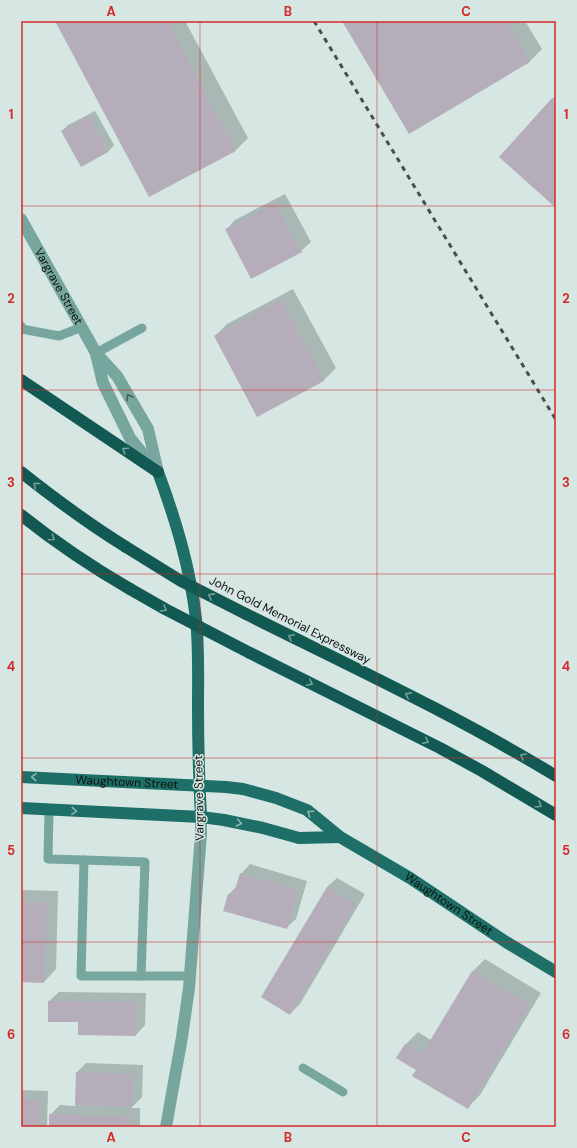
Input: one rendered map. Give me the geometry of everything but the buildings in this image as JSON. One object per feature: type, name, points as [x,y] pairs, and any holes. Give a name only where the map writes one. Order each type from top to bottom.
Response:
[{"type":"highway","points":[[21,380],[158,472]]},
{"type":"highway","name":"John Gold Memorial Expressway","points":[[21,472],[62,505],[97,529],[181,581],[455,719],[556,776]]},
{"type":"highway","points":[[21,515],[78,556],[165,610],[446,751],[556,815]]},
{"type":"main road","name":"Vargrave Street","points":[[158,472],[180,535],[190,578],[195,613],[198,648],[198,764],[201,817]]},
{"type":"main road","name":"Waughtown Street","points":[[21,777],[199,785],[244,789],[276,798],[307,810],[340,837],[410,878],[506,942],[556,972]]},
{"type":"main road","points":[[21,808],[201,817],[263,828],[298,838],[340,837]]},
{"type":"street","name":"Vargrave Street","points":[[21,219],[96,353],[117,376],[148,429],[158,472]]},
{"type":"street","name":"Vargrave Street","points":[[96,353],[103,383],[130,438],[158,472]]},
{"type":"street","name":"Vargrave Street","points":[[166,1127],[182,1037],[190,976],[201,817]]},
{"type":"lane","points":[[21,326],[22,329],[59,336],[82,328]]},
{"type":"lane","points":[[96,353],[142,328]]},
{"type":"lane","points":[[48,810],[48,859],[145,862],[141,976]]},
{"type":"lane","points":[[84,860],[81,976],[190,976]]},
{"type":"lane","points":[[302,1068],[343,1092]]},
{"type":"railway","points":[[314,21],[556,420]]}]
